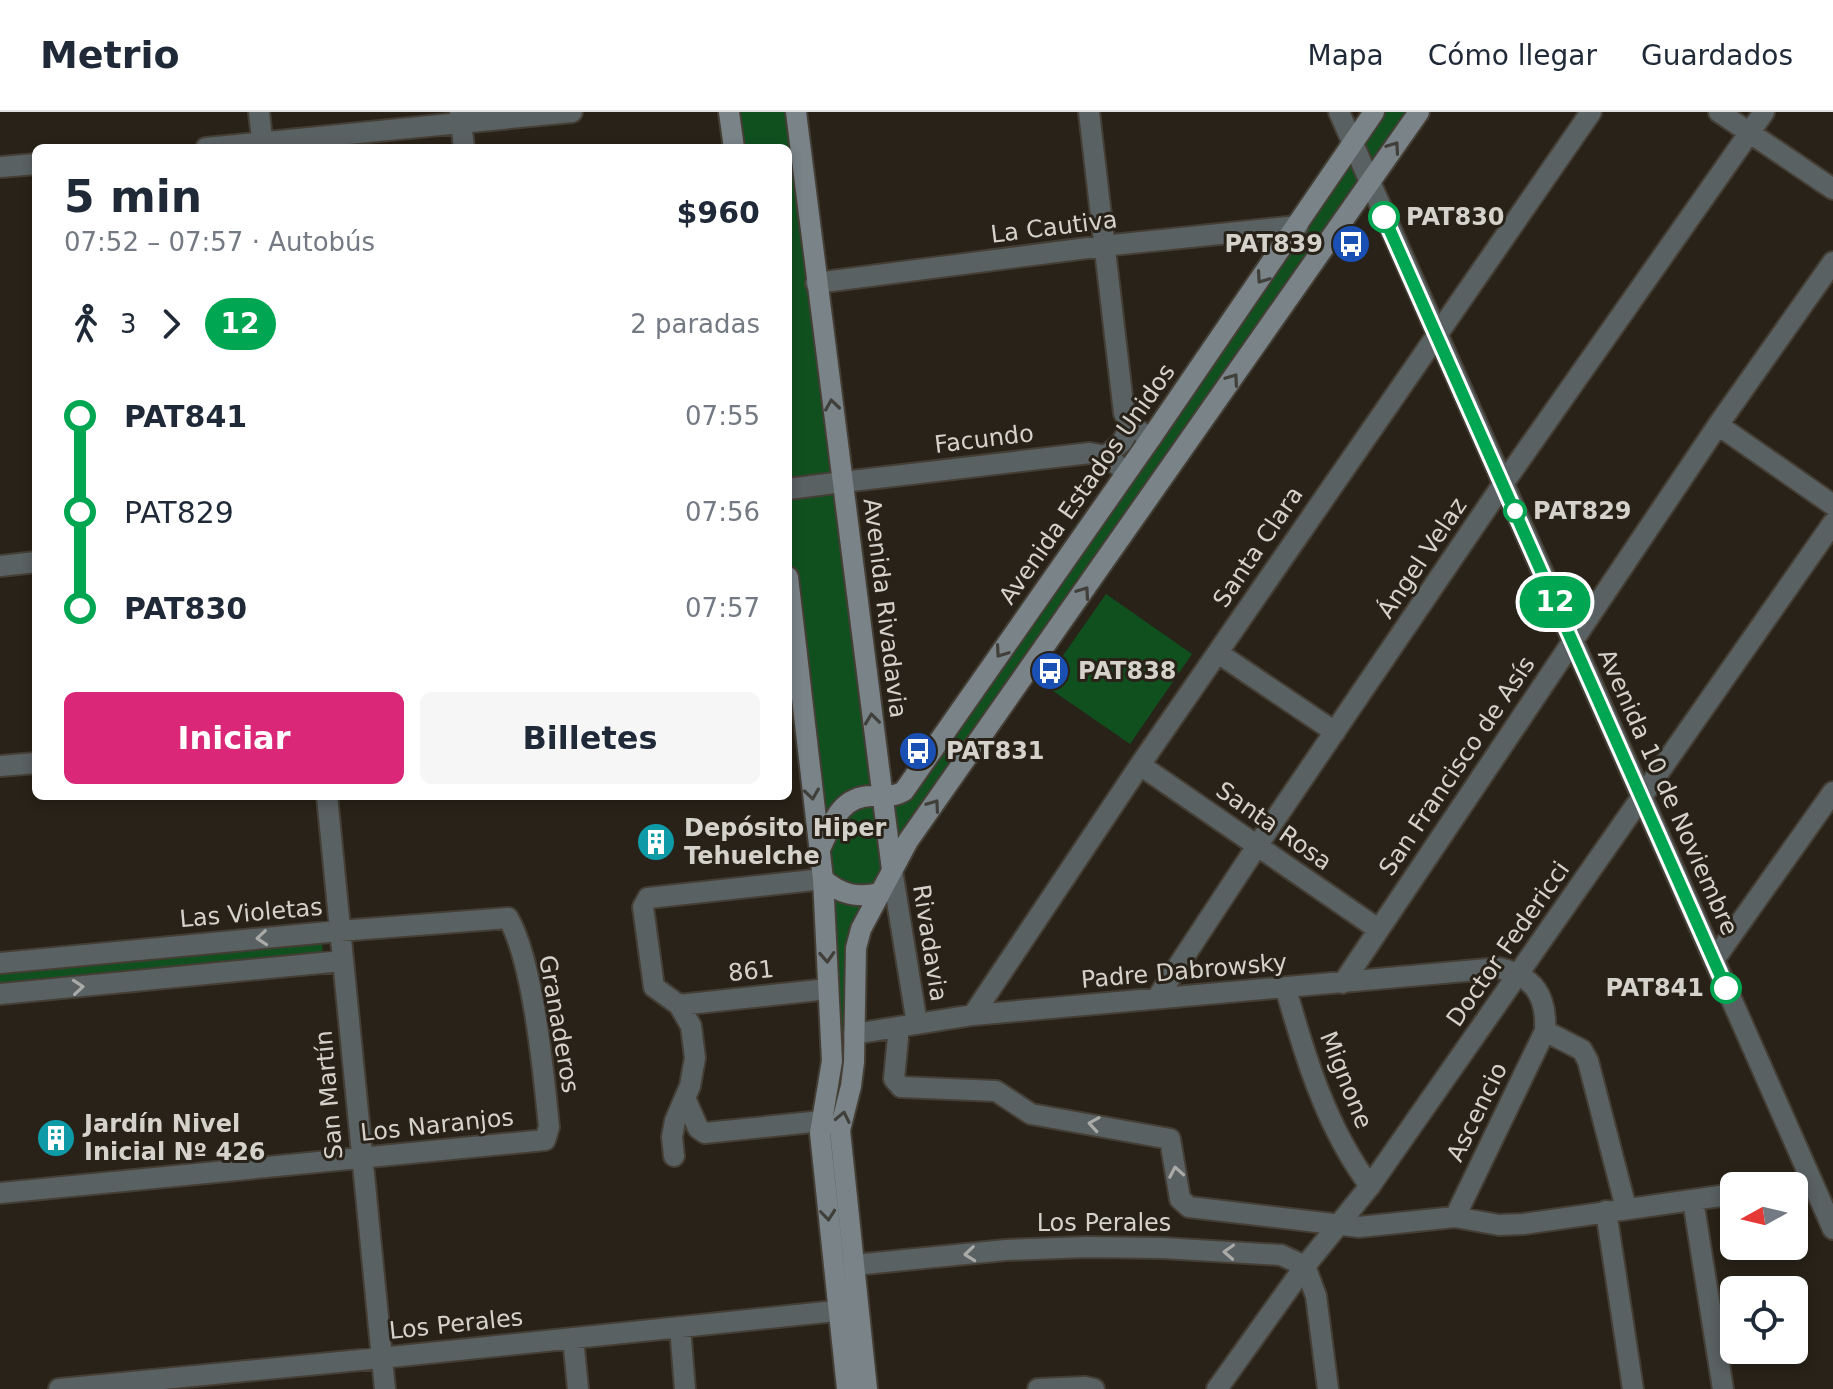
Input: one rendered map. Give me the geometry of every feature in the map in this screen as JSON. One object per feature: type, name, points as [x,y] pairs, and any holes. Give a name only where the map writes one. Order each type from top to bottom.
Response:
[{"type":"main road","points":[[729,112],[733,144]]},
{"type":"main road","name":"Avenida Rivadavia","points":[[796,112],[892,870]]},
{"type":"main road","name":"Avenida Estados Unidos","points":[[820,849],[838,811],[851,801],[864,796],[897,796],[904,791],[1374,112]]},
{"type":"main road","points":[[847,1389],[848,1309],[854,1265],[840,1130],[851,1086],[856,948],[861,929],[908,841],[1419,112]]},
{"type":"main road","points":[[1151,438],[1180,455]]},
{"type":"main road","points":[[1126,472],[1155,491]]},
{"type":"main road","points":[[792,611],[823,879],[832,1061],[821,1148],[848,1309],[867,1389]]},
{"type":"main road","points":[[823,879],[834,889],[849,895],[880,893]]},
{"type":"street","points":[[259,112],[262,144]]},
{"type":"street","points":[[269,144],[461,118],[572,112]]},
{"type":"street","points":[[1089,112],[1124,413],[1131,426],[1151,438]]},
{"type":"street","name":"Avenida 10 de Noviembre","points":[[1339,112],[1833,1229]]},
{"type":"street","name":"Santa Clara","points":[[973,1015],[1140,765],[1591,112]]},
{"type":"street","points":[[1719,112],[1833,189]]},
{"type":"street","name":"Ángel Velaz","points":[[1157,998],[1503,484],[1764,112]]},
{"type":"street","points":[[461,118],[464,144]]},
{"type":"street","points":[[0,167],[32,164]]},
{"type":"street","name":"La Cautiva","points":[[816,283],[1103,246],[1298,226]]},
{"type":"street","name":"San Francisco de Asís","points":[[1343,983],[1718,425],[1833,262]]},
{"type":"street","points":[[1718,425],[1833,505]]},
{"type":"street","points":[[1126,472],[1106,456],[1122,442],[1131,426]]},
{"type":"street","name":"Facundo","points":[[792,488],[1090,453],[1106,456]]},
{"type":"street","name":"Doctor Federicci","points":[[1217,1389],[1305,1266],[1370,1186],[1833,523]]},
{"type":"street","points":[[0,566],[32,562]]},
{"type":"street","points":[[1218,653],[1335,732]]},
{"type":"street","points":[[0,766],[32,763]]},
{"type":"street","name":"Santa Rosa","points":[[1140,765],[1378,929]]},
{"type":"street","points":[[1714,960],[1833,792]]},
{"type":"street","name":"San Martín","points":[[327,800],[385,1389]]},
{"type":"street","name":"Rivadavia","points":[[892,870],[908,1025],[894,1079],[901,1087],[996,1091],[1031,1114],[1170,1139],[1180,1199],[1189,1207],[1339,1225]]},
{"type":"street","points":[[674,1156],[672,1137],[695,1058],[691,1026],[679,1005],[654,987],[643,907],[648,898],[823,879]]},
{"type":"street","name":"Las Violetas","points":[[0,963],[508,918]]},
{"type":"street","name":"Granaderos","points":[[508,918],[516,932],[530,991],[547,1107],[549,1127],[545,1140]]},
{"type":"street","points":[[0,994],[342,961]]},
{"type":"street","name":"Padre Dabrowsky","points":[[854,1034],[973,1015],[1157,998],[1286,989],[1483,969],[1499,968],[1518,973]]},
{"type":"street","points":[[1518,973],[1543,999],[1545,1031],[1582,1050],[1588,1061],[1616,1210],[1633,1389]]},
{"type":"street","name":"861","points":[[679,1005],[828,989]]},
{"type":"street","name":"Mignone","points":[[1286,989],[1316,1084],[1354,1165],[1370,1186]]},
{"type":"street","name":"Ascencio","points":[[1455,1217],[1545,1031]]},
{"type":"street","points":[[685,1098],[698,1128],[705,1133],[822,1121]]},
{"type":"street","name":"Los Naranjos","points":[[0,1193],[545,1140]]},
{"type":"street","points":[[1808,1183],[1812,1182]]},
{"type":"street","points":[[1339,1225],[1371,1226],[1455,1217],[1499,1225],[1523,1224],[1720,1196]]},
{"type":"street","points":[[1693,1200],[1723,1389]]},
{"type":"street","name":"Los Perales","points":[[854,1265],[1006,1250],[1086,1247],[1281,1255],[1305,1266]]},
{"type":"street","points":[[1305,1266],[1316,1296],[1328,1389]]},
{"type":"street","name":"Los Perales","points":[[59,1389],[188,1383],[381,1358],[848,1309]]},
{"type":"street","points":[[680,1327],[685,1389]]},
{"type":"street","points":[[573,1338],[578,1389]]},
{"type":"street","points":[[1038,1389],[1094,1389]]},
{"type":"green space","points":[[729,112],[796,112],[882,796],[897,796],[1374,112],[1419,112],[908,841],[861,929],[841,1117],[867,1389],[847,1389],[821,1148],[832,1061],[792,621],[792,144],[733,144]]},
{"type":"green space","points":[[1106,594],[1192,654],[1130,744],[1043,684]]},
{"type":"green space","points":[[321,936],[323,954],[0,988],[0,968]]},
{"type":"bus line","name":"12","points":[[1384,217],[1726,988]]},
{"type":"place","name":"PAT830","points":[[1384,217]]},
{"type":"place","name":"PAT839","points":[[1351,244]]},
{"type":"place","name":"PAT829","points":[[1515,511]]},
{"type":"place","name":"PAT838","points":[[1050,671]]},
{"type":"place","name":"PAT831","points":[[918,751]]},
{"type":"place","name":"Depósito Hiper Tehuelche","points":[[656,842]]},
{"type":"place","name":"PAT841","points":[[1726,988]]},
{"type":"place","name":"Jardín Nivel Inicial Nº 426","points":[[56,1138]]}]
